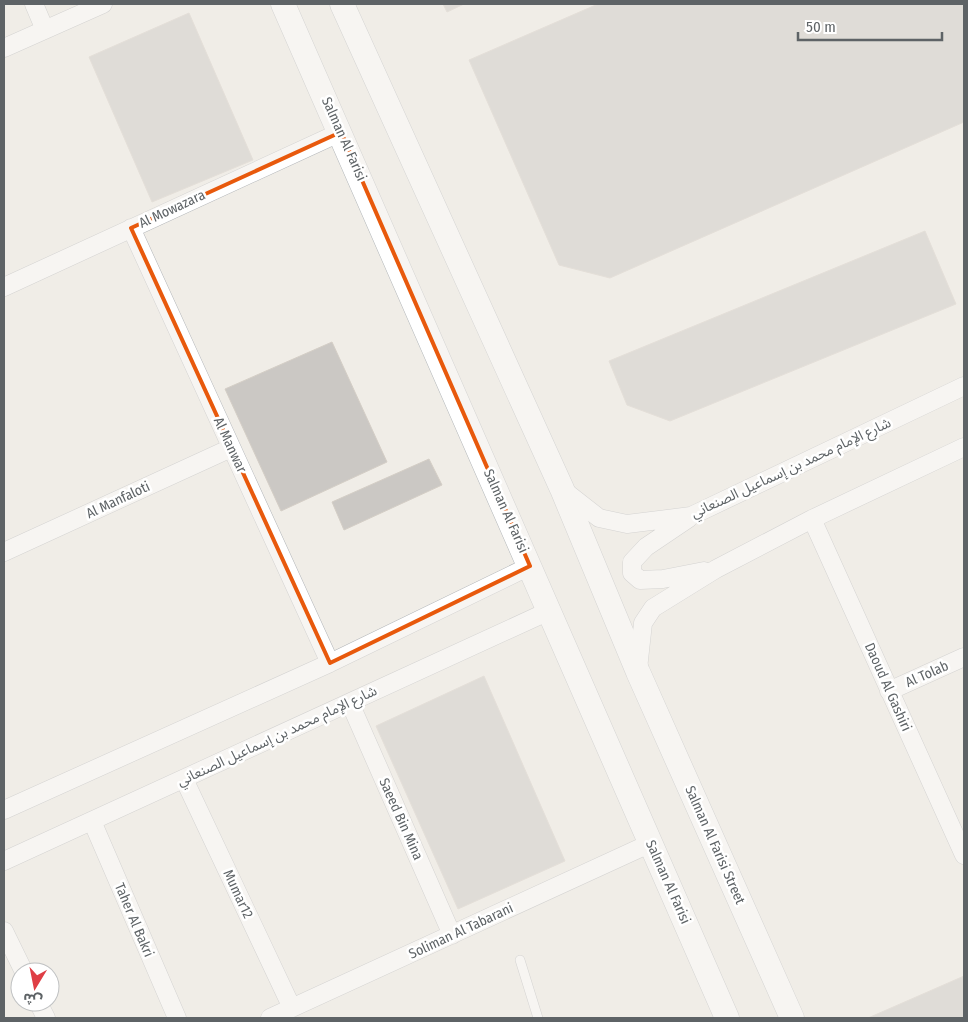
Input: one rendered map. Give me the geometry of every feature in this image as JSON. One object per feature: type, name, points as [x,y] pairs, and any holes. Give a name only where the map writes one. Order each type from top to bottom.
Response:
[{"type":"street","points":[[34,4],[45,30]]},
{"type":"street","points":[[4,48],[103,4]]},
{"type":"street","name":"Salman Al Farisi","points":[[283,4],[341,132],[727,1018]]},
{"type":"street","points":[[342,4],[562,489],[638,672]]},
{"type":"street","name":"Al Mowazara","points":[[4,287],[341,132]]},
{"type":"street","name":"Al Manwar","points":[[131,228],[330,663]]},
{"type":"street","name":"شارع الإمام محمد بن إسماعيل الصنعاني","points":[[562,489],[599,518],[627,524],[691,516],[964,386]]},
{"type":"street","points":[[638,672],[642,623],[653,608],[716,569],[812,519],[964,447]]},
{"type":"street","name":"Al Manfaloti","points":[[4,552],[232,448]]},
{"type":"street","points":[[691,516],[646,547],[632,562],[632,573],[640,580],[663,579],[716,569]]},
{"type":"street","name":"Daoud Al Gashiri","points":[[812,519],[964,855]]},
{"type":"street","points":[[4,810],[330,663],[530,566]]},
{"type":"street","name":"شارع الإمام محمد بن إسماعيل الصنعاني","points":[[4,861],[549,610]]},
{"type":"street","name":"Al Tolab","points":[[889,691],[964,657]]},
{"type":"street","name":"Salman Al Farisi Street","points":[[638,672],[792,1018]]},
{"type":"street","name":"Saeed Bin Mina","points":[[350,703],[452,935]]},
{"type":"street","name":"Mumar12","points":[[184,778],[292,1008]]},
{"type":"street","name":"Taher Al Bakri","points":[[92,821],[177,1018]]},
{"type":"street","name":"Soliman Al Tabarani","points":[[270,1018],[651,843]]},
{"type":"street","points":[[4,931],[19,962]]},
{"type":"lane","points":[[520,960],[538,1018]]},
{"type":"highlighted area","points":[[341,132],[530,566],[330,663],[131,228]]},
{"type":"building","points":[[443,4],[464,4],[447,12]]},
{"type":"building","points":[[598,4],[964,4],[964,122],[610,278],[559,265],[469,60]]},
{"type":"building","points":[[189,13],[253,160],[152,202],[89,57]]},
{"type":"building","points":[[925,231],[956,304],[670,421],[627,405],[609,361]]},
{"type":"building","points":[[332,342],[387,462],[281,511],[225,389]]},
{"type":"building","points":[[429,459],[442,485],[344,530],[332,502]]},
{"type":"building","points":[[484,676],[565,861],[458,909],[376,726]]},
{"type":"building","points":[[964,976],[964,1018],[868,1018]]}]
